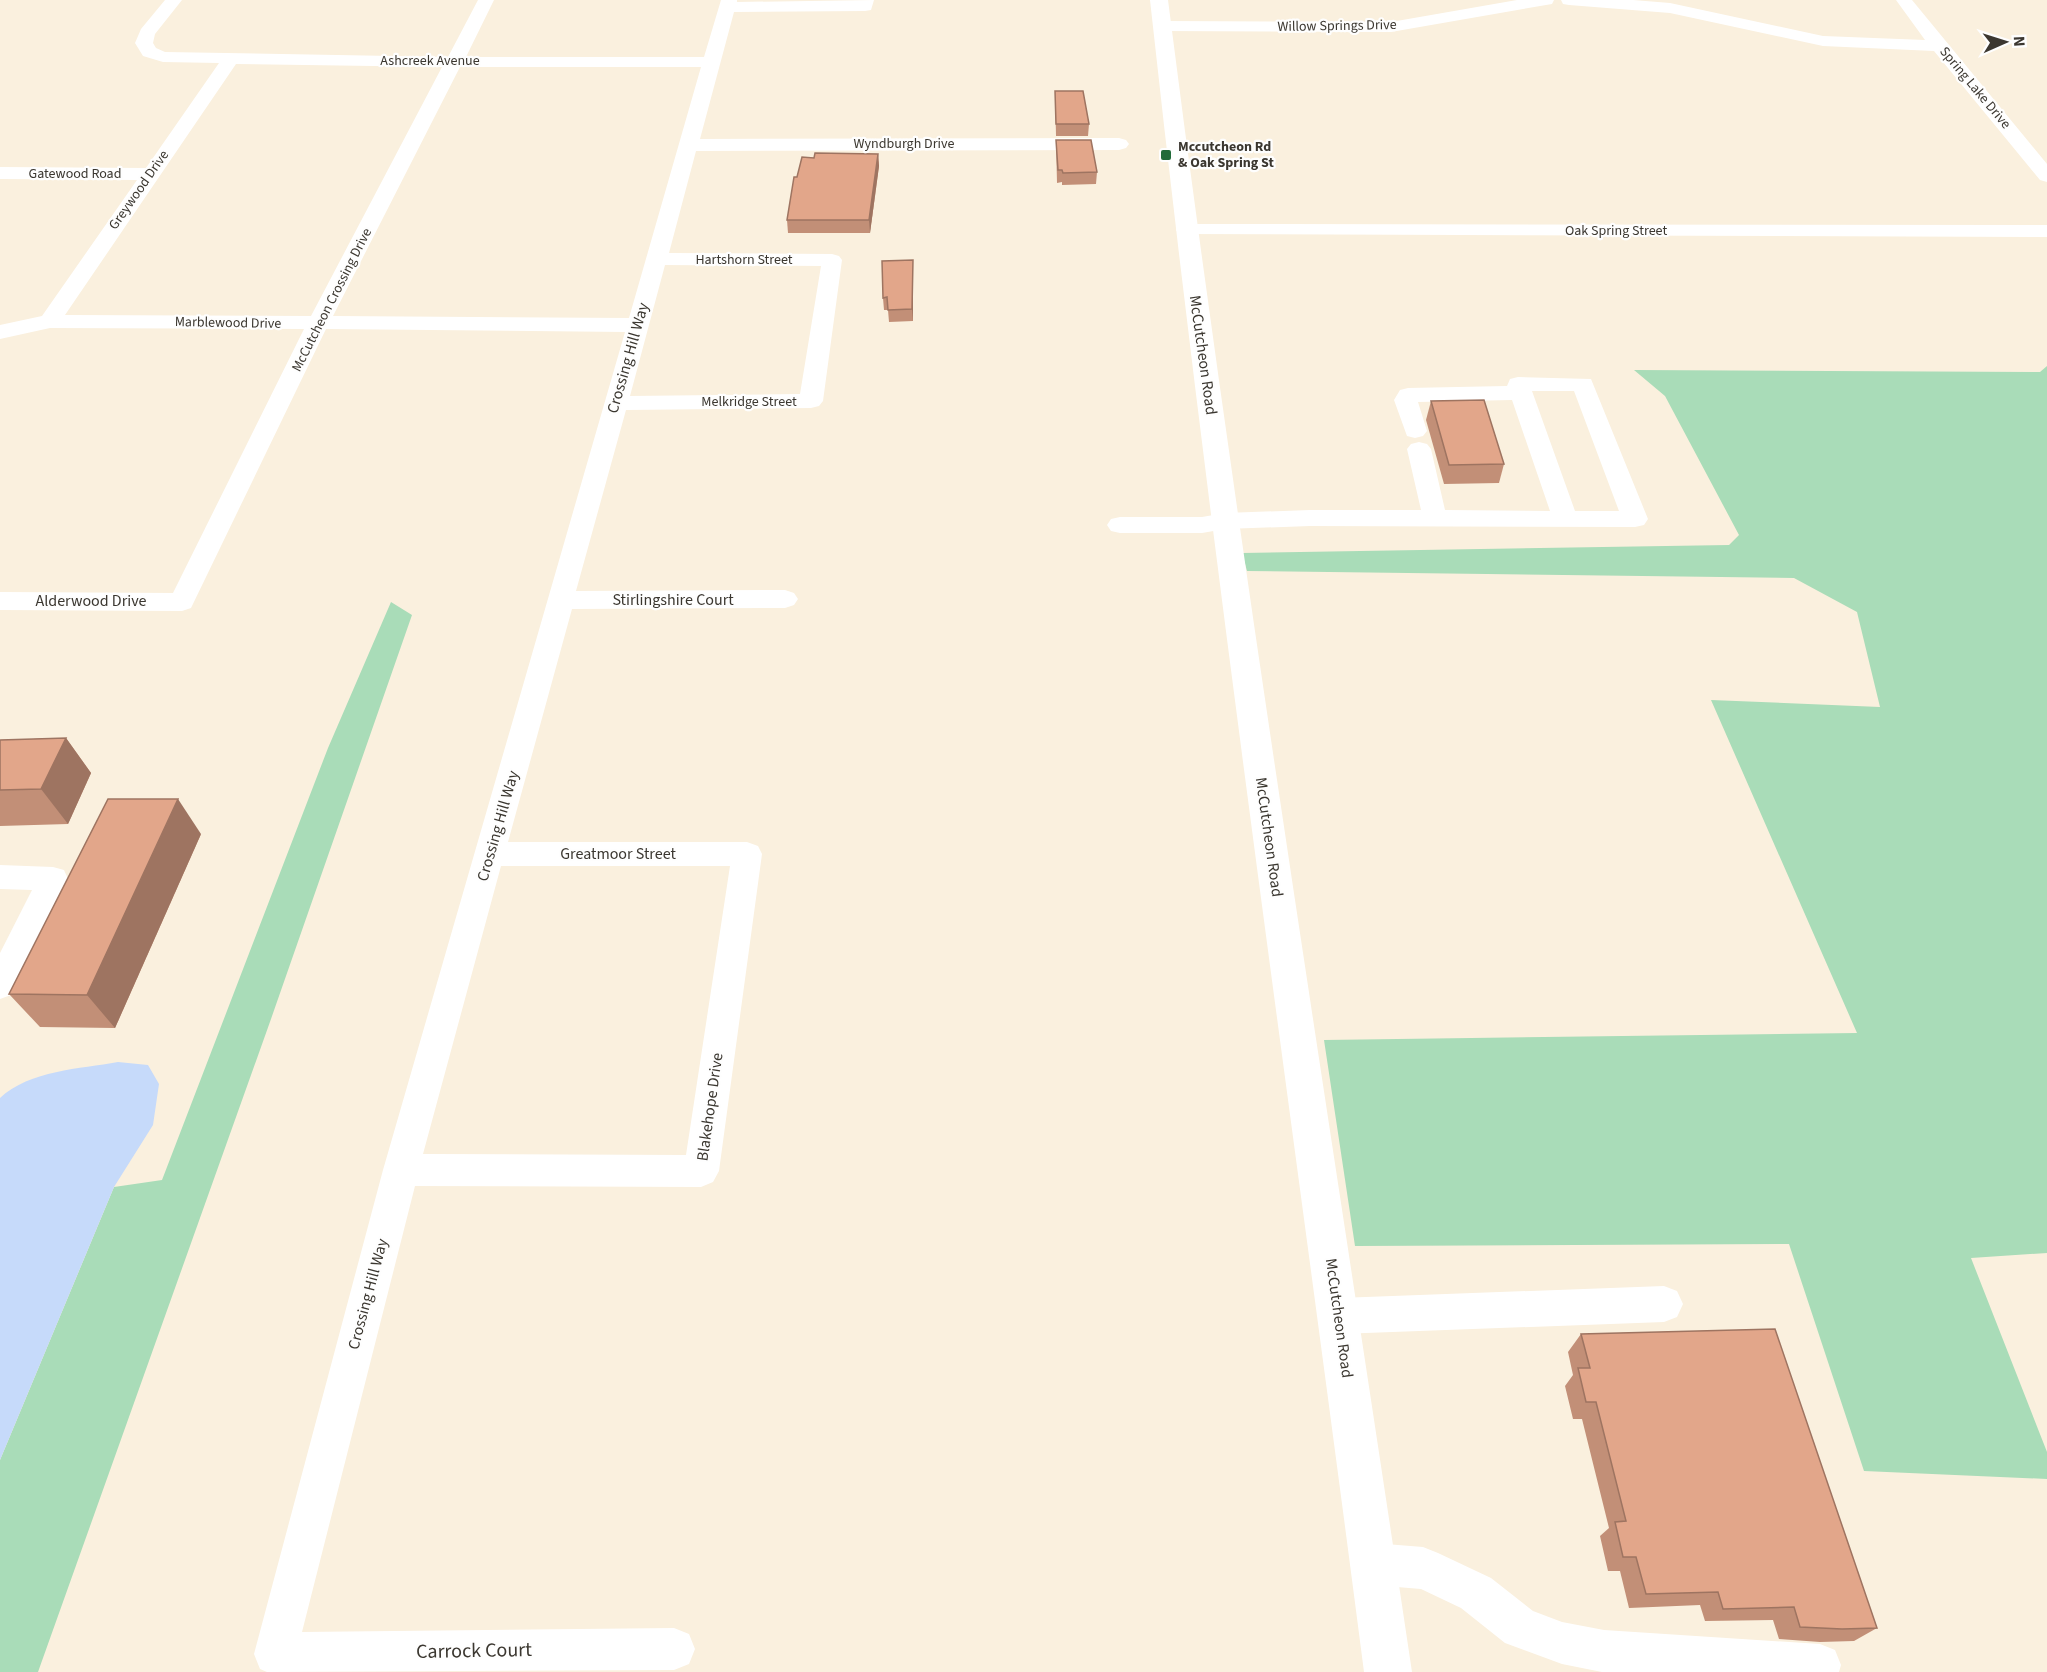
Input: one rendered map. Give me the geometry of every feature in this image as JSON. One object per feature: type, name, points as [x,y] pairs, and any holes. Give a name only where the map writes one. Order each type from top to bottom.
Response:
[{"type":"main road","name":"McCutcheon Road","points":[[1161,13],[1186,230],[1247,689],[1339,1316],[1388,1672]]},
{"type":"street","name":"Ashcreek Avenue","points":[[174,0],[147,33],[144,43],[149,52],[183,60],[712,62]]},
{"type":"street","name":"McCutcheon Crossing Drive","points":[[182,602],[318,324],[486,0]]},
{"type":"street","points":[[728,3],[865,6],[866,0]]},
{"type":"street","name":"Willow Springs Drive","points":[[1161,13],[1390,27],[1546,0]]},
{"type":"street","points":[[1569,0],[1670,8],[1823,41],[1940,46]]},
{"type":"street","name":"Spring Lake Drive","points":[[1904,0],[2047,176]]},
{"type":"street","name":"Crossing Hill Way","points":[[275,1654],[401,1170],[728,3]]},
{"type":"street","name":"Greywood Drive","points":[[50,321],[149,174],[230,60]]},
{"type":"street","name":"Wyndburgh Drive","points":[[688,145],[1119,144]]},
{"type":"street","name":"Gatewood Road","points":[[0,173],[149,174]]},
{"type":"street","name":"Oak Spring Street","points":[[1186,230],[2047,231]]},
{"type":"street","name":"Hartshorn Street","points":[[656,260],[832,260]]},
{"type":"street","name":"Melkridge Street","points":[[615,403],[812,401],[832,260]]},
{"type":"street","name":"Marblewood Drive","points":[[0,332],[50,321],[638,325]]},
{"type":"street","points":[[1120,525],[1202,525],[1225,521],[1310,519],[1435,519],[1565,519],[1635,519],[1583,384],[1518,384],[1565,519]]},
{"type":"street","points":[[1435,519],[1406,400],[1408,395],[1521,393]]},
{"type":"street","name":"Stirlingshire Court","points":[[561,600],[785,599]]},
{"type":"street","name":"Alderwood Drive","points":[[0,601],[182,602]]},
{"type":"street","name":"Greatmoor Street","points":[[490,854],[747,854]]},
{"type":"street","name":"Blakehope Drive","points":[[401,1170],[701,1171],[747,854]]},
{"type":"street","points":[[0,877],[53,879],[8,954],[0,985]]},
{"type":"street","points":[[1339,1316],[1664,1304]]},
{"type":"street","points":[[1373,1564],[1423,1568],[1476,1593],[1520,1628],[1562,1643],[1604,1651],[1820,1665]]},
{"type":"street","name":"Carrock Court","points":[[275,1654],[674,1649]]},
{"type":"green space","points":[[2047,366],[2047,1253],[1971,1258],[2047,1452],[2047,1479],[1864,1471],[1789,1244],[1355,1246],[1324,1040],[1857,1033],[1711,700],[1880,707],[1857,612],[1794,578],[1247,571],[1242,553],[1729,545],[1739,535],[1665,396],[1634,370],[2040,372]]},
{"type":"green space","points":[[391,602],[412,615],[271,1019],[38,1672],[0,1672],[0,1460],[114,1187],[162,1180],[328,748]]},
{"type":"water","points":[[118,1062],[148,1065],[159,1084],[153,1125],[114,1187],[0,1460],[0,1098],[12,1089],[40,1076]]},
{"type":"building","points":[[1055,91],[1083,91],[1089,124],[1056,124]]},
{"type":"building","points":[[1056,140],[1091,140],[1097,172],[1063,173],[1062,170],[1058,170]]},
{"type":"building","points":[[815,153],[878,154],[869,220],[787,220],[794,177],[797,177],[802,157],[814,158]]},
{"type":"building","points":[[913,260],[912,309],[888,310],[887,297],[883,298],[882,261]]},
{"type":"building","points":[[1484,400],[1504,464],[1449,465],[1431,401]]},
{"type":"building","points":[[66,738],[41,789],[0,790],[0,740]]},
{"type":"building","points":[[108,799],[178,799],[87,995],[9,994]]},
{"type":"building","points":[[1775,1329],[1877,1628],[1800,1627],[1794,1607],[1723,1609],[1718,1592],[1646,1594],[1636,1557],[1623,1557],[1615,1522],[1626,1521],[1596,1402],[1586,1402],[1578,1368],[1590,1368],[1581,1334]]},
{"type":"place","name":"Mccutcheon Rd & Oak Spring St","points":[[1166,155]]}]
